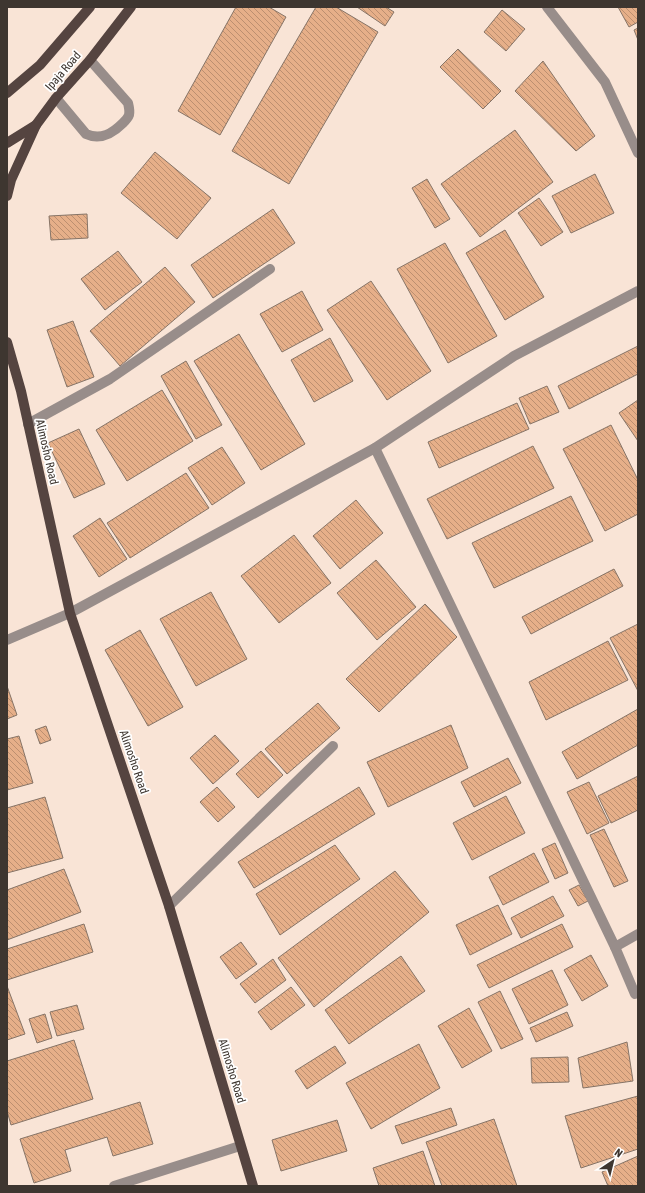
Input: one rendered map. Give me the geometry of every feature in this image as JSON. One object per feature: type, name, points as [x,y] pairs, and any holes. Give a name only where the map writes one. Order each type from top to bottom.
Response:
[{"type":"main road","name":"Ipaja Road","points":[[7,93],[40,65],[90,7]]},
{"type":"main road","name":"Ipaja Road","points":[[7,143],[36,125],[56,98],[90,60],[131,7]]},
{"type":"main road","points":[[7,196],[11,180],[36,125]]},
{"type":"main road","name":"Alimosho Road","points":[[7,342],[21,391],[70,613],[169,906],[253,1186]]},
{"type":"street","points":[[547,7],[604,82],[638,153]]},
{"type":"street","points":[[56,98],[86,134],[91,137],[98,138],[112,133],[129,116],[130,110],[128,103],[90,60]]},
{"type":"street","points":[[28,424],[110,379],[270,269]]},
{"type":"street","points":[[7,640],[70,613],[376,448],[514,356],[638,291]]},
{"type":"street","points":[[376,448],[615,947],[635,994]]},
{"type":"street","points":[[169,906],[333,746]]},
{"type":"street","points":[[615,947],[638,934]]},
{"type":"street","points":[[114,1186],[240,1146]]},
{"type":"building","points":[[236,7],[269,7],[286,17],[220,135],[178,111]]},
{"type":"building","points":[[316,7],[336,7],[378,32],[289,184],[232,151]]},
{"type":"building","points":[[357,7],[386,7],[394,12],[385,26]]},
{"type":"building","points":[[618,7],[638,7],[638,22],[629,27]]},
{"type":"building","points":[[502,10],[525,29],[506,51],[484,32]]},
{"type":"building","points":[[638,28],[638,40],[634,30]]},
{"type":"building","points":[[458,49],[501,91],[483,109],[440,67]]},
{"type":"building","points":[[543,61],[595,136],[576,151],[515,91]]},
{"type":"building","points":[[515,130],[553,182],[480,237],[441,184]]},
{"type":"building","points":[[155,152],[211,198],[177,239],[121,193]]},
{"type":"building","points":[[595,174],[614,213],[571,233],[552,196]]},
{"type":"building","points":[[427,179],[450,219],[435,228],[412,188]]},
{"type":"building","points":[[539,198],[563,232],[541,246],[518,213]]},
{"type":"building","points":[[273,209],[295,243],[213,298],[191,265]]},
{"type":"building","points":[[87,214],[88,238],[51,240],[49,216]]},
{"type":"building","points":[[505,230],[544,297],[505,320],[466,253]]},
{"type":"building","points":[[445,243],[497,336],[448,363],[397,269]]},
{"type":"building","points":[[118,251],[142,282],[105,310],[81,279]]},
{"type":"building","points":[[165,267],[195,302],[120,366],[90,331]]},
{"type":"building","points":[[371,281],[431,371],[387,400],[327,310]]},
{"type":"building","points":[[302,291],[323,330],[282,352],[260,314]]},
{"type":"building","points":[[73,321],[94,377],[67,387],[47,330]]},
{"type":"building","points":[[239,334],[305,444],[261,470],[194,361]]},
{"type":"building","points":[[330,338],[353,381],[314,402],[291,360]]},
{"type":"building","points":[[638,346],[638,374],[569,409],[558,386]]},
{"type":"building","points":[[186,361],[222,425],[196,439],[161,376]]},
{"type":"building","points":[[547,386],[559,412],[530,424],[519,398]]},
{"type":"building","points":[[162,390],[193,441],[127,481],[96,430]]},
{"type":"building","points":[[638,400],[638,441],[619,413]]},
{"type":"building","points":[[517,403],[529,429],[439,468],[428,442]]},
{"type":"building","points":[[611,425],[638,480],[638,514],[605,531],[563,449]]},
{"type":"building","points":[[79,429],[105,484],[74,498],[48,443]]},
{"type":"building","points":[[533,446],[554,488],[447,539],[427,499]]},
{"type":"building","points":[[222,447],[245,483],[212,505],[188,468]]},
{"type":"building","points":[[186,473],[209,508],[130,558],[107,523]]},
{"type":"building","points":[[571,496],[593,541],[494,588],[472,543]]},
{"type":"building","points":[[356,500],[383,533],[340,569],[313,536]]},
{"type":"building","points":[[100,518],[127,559],[99,577],[73,536]]},
{"type":"building","points":[[294,535],[331,583],[279,623],[241,576]]},
{"type":"building","points":[[376,560],[416,607],[377,640],[337,593]]},
{"type":"building","points":[[614,569],[623,586],[531,634],[522,617]]},
{"type":"building","points":[[211,592],[247,659],[196,686],[160,619]]},
{"type":"building","points":[[425,604],[457,637],[379,712],[346,679]]},
{"type":"building","points":[[638,624],[638,691],[610,638]]},
{"type":"building","points":[[140,630],[183,707],[148,726],[105,650]]},
{"type":"building","points":[[608,641],[628,680],[546,720],[529,682]]},
{"type":"building","points":[[7,686],[17,715],[7,719]]},
{"type":"building","points":[[318,703],[340,728],[287,774],[265,749]]},
{"type":"building","points":[[638,709],[638,745],[577,779],[562,752]]},
{"type":"building","points":[[451,725],[468,768],[388,807],[367,762]]},
{"type":"building","points":[[46,726],[51,740],[40,744],[35,730]]},
{"type":"building","points":[[215,735],[239,761],[213,784],[190,758]]},
{"type":"building","points":[[19,736],[33,783],[7,790],[7,739]]},
{"type":"building","points":[[261,751],[283,775],[258,798],[236,774]]},
{"type":"building","points":[[508,758],[521,783],[474,807],[461,782]]},
{"type":"building","points":[[638,776],[638,810],[611,823],[598,796]]},
{"type":"building","points":[[589,782],[609,823],[587,834],[567,792]]},
{"type":"building","points":[[217,787],[235,807],[218,822],[200,802]]},
{"type":"building","points":[[359,787],[375,814],[254,888],[238,862]]},
{"type":"building","points":[[506,796],[525,833],[472,860],[453,823]]},
{"type":"building","points":[[45,797],[63,858],[7,873],[7,808]]},
{"type":"building","points":[[604,829],[628,881],[614,887],[590,835]]},
{"type":"building","points":[[555,843],[568,873],[555,879],[542,849]]},
{"type":"building","points":[[335,845],[360,879],[280,935],[256,894]]},
{"type":"building","points":[[534,853],[549,882],[503,905],[489,877]]},
{"type":"building","points":[[64,869],[81,912],[7,940],[7,890]]},
{"type":"building","points":[[395,871],[429,912],[314,1007],[278,958]]},
{"type":"building","points":[[579,885],[588,901],[578,906],[569,890]]},
{"type":"building","points":[[553,896],[564,916],[521,938],[511,918]]},
{"type":"building","points":[[498,905],[512,934],[470,955],[456,925]]},
{"type":"building","points":[[84,924],[93,952],[7,980],[7,949]]},
{"type":"building","points":[[562,924],[573,947],[489,988],[477,965]]},
{"type":"building","points":[[241,942],[257,964],[236,979],[220,957]]},
{"type":"building","points":[[591,955],[608,986],[582,1001],[564,970]]},
{"type":"building","points":[[401,956],[425,991],[349,1044],[325,1010]]},
{"type":"building","points":[[273,959],[286,980],[255,1003],[240,984]]},
{"type":"building","points":[[552,970],[568,1005],[529,1024],[512,989]]},
{"type":"building","points":[[7,986],[25,1034],[7,1040]]},
{"type":"building","points":[[291,987],[305,1005],[271,1030],[258,1012]]},
{"type":"building","points":[[500,991],[523,1039],[501,1049],[478,1002]]},
{"type":"building","points":[[77,1005],[84,1029],[57,1036],[50,1012]]},
{"type":"building","points":[[469,1008],[492,1051],[462,1068],[438,1026]]},
{"type":"building","points":[[567,1012],[573,1026],[536,1042],[530,1028]]},
{"type":"building","points":[[45,1014],[52,1038],[37,1043],[29,1019]]},
{"type":"building","points":[[74,1040],[93,1099],[11,1125],[7,1111],[7,1061]]},
{"type":"building","points":[[627,1042],[633,1081],[583,1088],[578,1058]]},
{"type":"building","points":[[419,1044],[440,1088],[371,1129],[346,1083]]},
{"type":"building","points":[[335,1046],[346,1063],[307,1089],[295,1071]]},
{"type":"building","points":[[568,1057],[569,1082],[532,1083],[531,1058]]},
{"type":"building","points":[[638,1096],[638,1149],[581,1168],[565,1116]]},
{"type":"building","points":[[140,1102],[153,1144],[113,1156],[107,1137],[65,1150],[71,1171],[34,1183],[20,1139]]},
{"type":"building","points":[[451,1108],[457,1125],[402,1144],[395,1126]]},
{"type":"building","points":[[494,1119],[517,1186],[442,1186],[426,1142]]},
{"type":"building","points":[[337,1120],[347,1151],[281,1171],[272,1140]]},
{"type":"building","points":[[423,1151],[435,1186],[379,1186],[373,1168]]},
{"type":"building","points":[[638,1156],[638,1186],[608,1186],[602,1172]]}]
